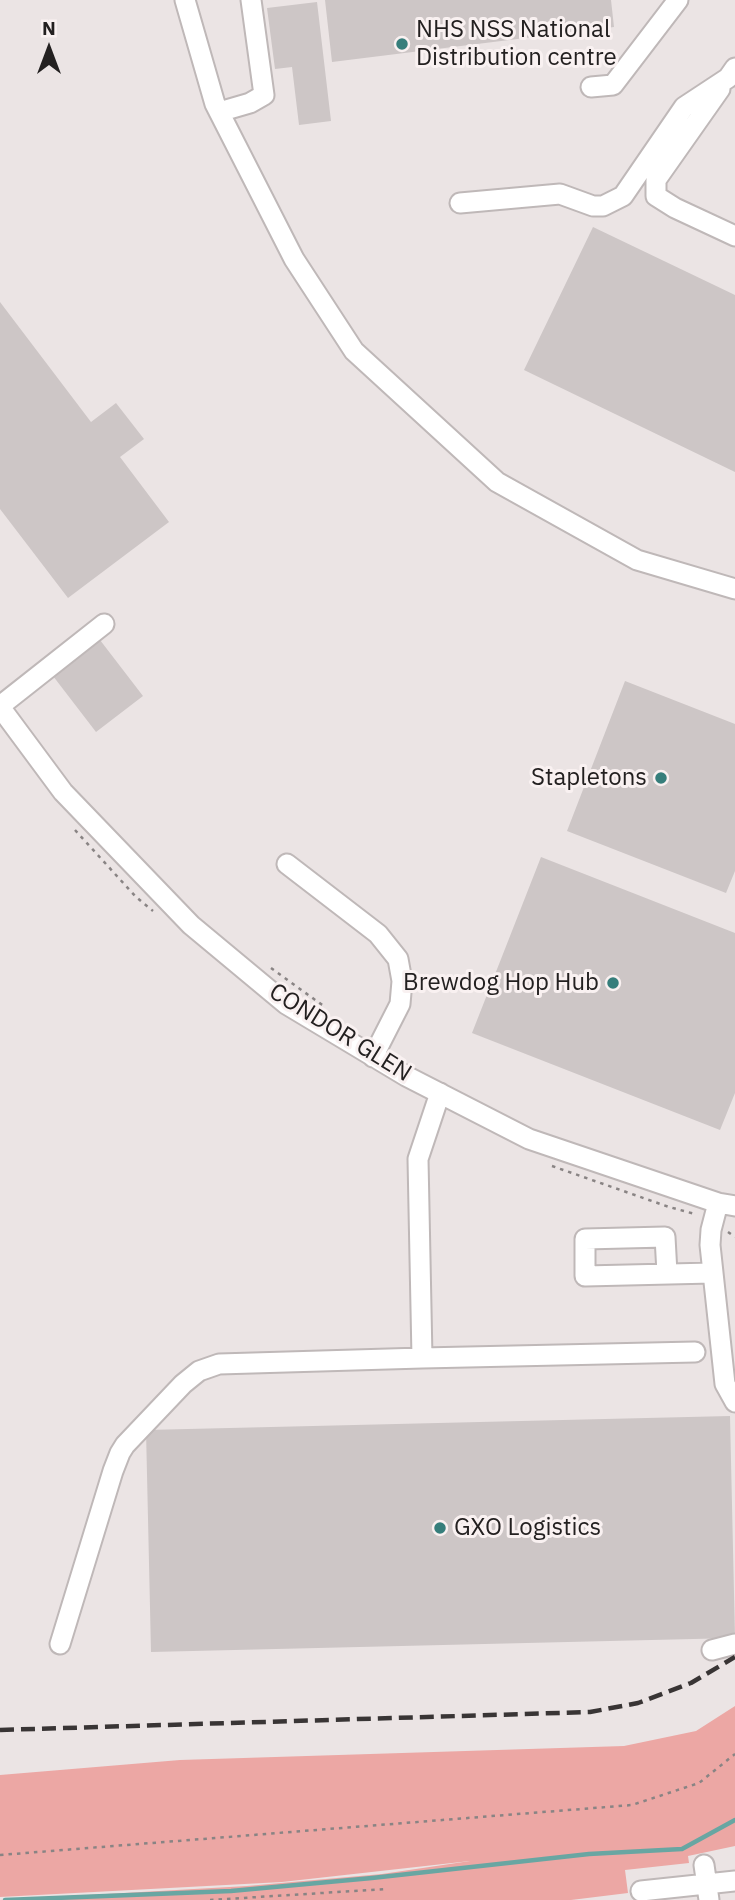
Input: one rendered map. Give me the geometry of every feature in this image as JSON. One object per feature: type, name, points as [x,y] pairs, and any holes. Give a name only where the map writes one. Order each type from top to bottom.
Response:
[{"type":"street","points":[[185,0],[219,112],[294,259],[354,351],[497,482],[637,561],[735,589]]},
{"type":"street","points":[[219,112],[250,103],[264,95],[251,0]]},
{"type":"street","points":[[591,87],[613,85],[676,1]]},
{"type":"street","points":[[460,203],[560,194],[593,206],[603,206],[623,196],[648,176],[684,107],[731,73]]},
{"type":"street","points":[[648,176],[656,196],[675,208],[735,236]]},
{"type":"street","points":[[0,706],[104,624]]},
{"type":"street","name":"CONDOR GLEN","points":[[0,706],[63,792],[191,925],[286,1004],[373,1057],[529,1139],[726,1205]]},
{"type":"street","points":[[287,864],[379,934],[398,959],[402,981],[400,1004],[373,1057]]},
{"type":"street","points":[[422,1358],[418,1159],[440,1094]]},
{"type":"street","points":[[726,1205],[711,1230],[712,1273],[725,1384],[735,1402]]},
{"type":"street","points":[[667,1273],[712,1273]]},
{"type":"street","points":[[60,1644],[120,1453],[163,1405],[199,1371],[219,1364],[695,1352]]},
{"type":"street","points":[[712,1650],[735,1644]]},
{"type":"street","points":[[641,1891],[735,1881]]},
{"type":"path","points":[[267,966],[328,1009]]},
{"type":"path","points":[[0,1855],[632,1805],[699,1783],[735,1754]]},
{"type":"path","points":[[210,1900],[386,1889]]},
{"type":"shaded area","points":[[735,1706],[735,1846],[688,1856],[689,1863],[625,1870],[628,1893],[571,1900],[0,1900],[247,1886],[382,1874],[470,1861],[282,1882],[0,1897],[0,1775],[180,1760],[624,1746],[696,1731]]},
{"type":"building","name":"NHS NSS National Distribution centre","points":[[325,0],[611,0],[614,27],[332,62]]},
{"type":"building","points":[[317,2],[331,121],[299,125],[292,67],[275,69],[267,8]]},
{"type":"building","points":[[593,227],[735,295],[735,472],[524,370]]},
{"type":"building","points":[[0,302],[91,422],[116,403],[144,439],[120,457],[169,522],[68,598],[0,509]]},
{"type":"building","points":[[100,640],[143,696],[96,732],[53,676]]},
{"type":"building","name":"Stapletons","points":[[625,681],[735,724],[735,871],[726,893],[567,831]]},
{"type":"building","name":"Brewdog Hop Hub","points":[[541,857],[735,933],[735,1093],[720,1130],[472,1033]]},
{"type":"building","name":"GXO Logistics","points":[[730,1416],[735,1638],[151,1652],[146,1430]]},
{"type":"waterway","points":[[5,1900],[231,1891],[589,1854],[682,1849],[735,1820]]},
{"type":"railway","points":[[0,1730],[590,1712],[638,1703],[691,1683],[735,1657]]},
{"type":"place","name":"NHS NSS National Distribution centre","points":[[402,44]]},
{"type":"place","name":"Stapletons","points":[[661,778]]},
{"type":"place","name":"Brewdog Hop Hub","points":[[613,983]]},
{"type":"place","name":"GXO Logistics","points":[[440,1528]]}]
